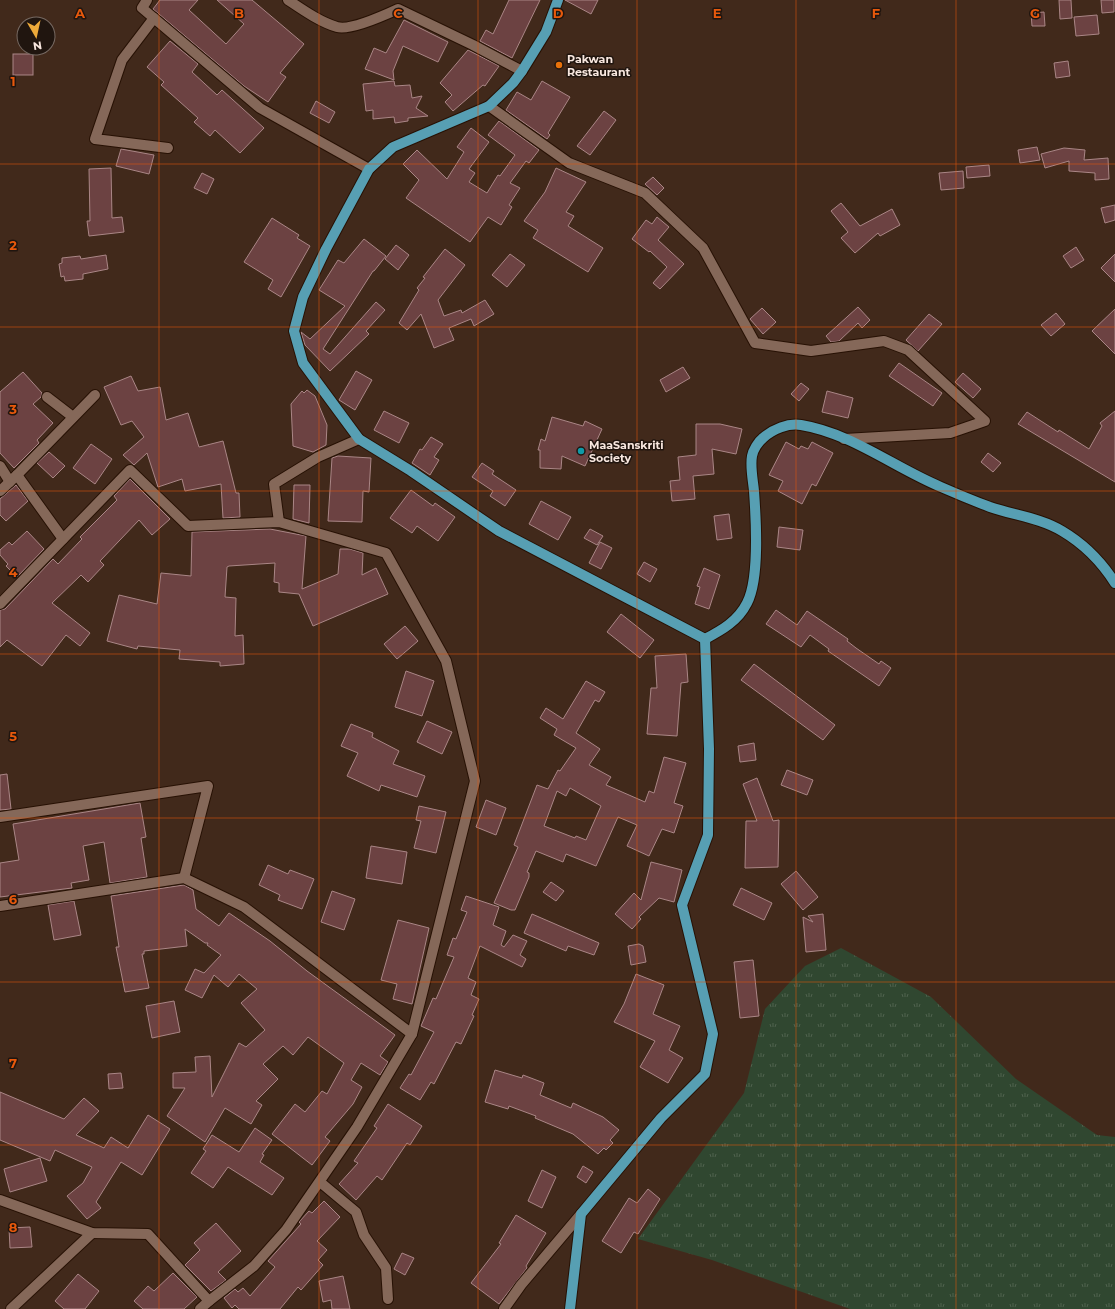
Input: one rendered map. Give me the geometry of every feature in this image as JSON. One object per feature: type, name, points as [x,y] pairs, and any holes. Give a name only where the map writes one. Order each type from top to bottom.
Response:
[{"type":"main road","points":[[558,0],[546,32],[522,71],[513,83],[489,106],[393,147],[369,169],[306,290],[294,331],[303,363],[359,438],[411,471],[499,531],[705,639]]},
{"type":"main road","points":[[705,639],[726,627],[739,615],[748,602],[753,584],[756,536],[752,456],[762,439],[779,428],[795,425],[821,430],[844,439],[939,486],[990,507],[1061,530],[1093,554],[1103,564],[1115,583]]},
{"type":"main road","points":[[570,1309],[581,1214],[661,1118],[705,1074],[713,1034],[682,905],[708,835],[709,749],[705,639]]},
{"type":"street","points":[[147,0],[142,8],[260,108],[369,169]]},
{"type":"street","points":[[288,0],[338,28],[372,22],[398,9],[473,45],[522,71]]},
{"type":"street","points":[[154,18],[122,60],[95,139],[168,148]]},
{"type":"street","points":[[489,106],[569,163],[645,193],[703,248],[755,343],[811,351],[884,341],[908,350],[985,421],[950,433],[844,439]]},
{"type":"street","points":[[0,491],[95,395]]},
{"type":"street","points":[[47,397],[73,417]]},
{"type":"street","points":[[278,522],[274,484],[318,457],[359,438]]},
{"type":"street","points":[[0,466],[13,479],[63,539]]},
{"type":"street","points":[[0,604],[130,470],[188,526],[278,522],[386,553],[446,661],[475,781],[412,1034],[357,1127],[286,1230],[254,1266],[200,1309]]},
{"type":"street","points":[[0,817],[208,786],[184,878]]},
{"type":"street","points":[[0,906],[184,878],[244,907],[412,1034]]},
{"type":"street","points":[[320,1182],[356,1212],[364,1235],[386,1268],[388,1299]]},
{"type":"street","points":[[0,1200],[92,1233],[148,1234],[209,1301]]},
{"type":"street","points":[[504,1309],[521,1285],[581,1214]]},
{"type":"street","points":[[11,1309],[92,1233]]},
{"type":"green space","points":[[841,948],[931,997],[1016,1079],[1097,1135],[1115,1137],[1115,1309],[850,1309],[712,1260],[638,1239],[744,1093],[765,1009],[805,966]]},
{"type":"building","points":[[160,0],[198,0],[189,10],[226,44],[244,24],[217,0],[252,0],[304,44],[280,73],[286,77],[268,102],[244,86],[153,9]]},
{"type":"building","points":[[509,0],[540,0],[512,58],[480,41],[486,30],[493,34]]},
{"type":"building","points":[[565,0],[598,0],[591,14]]},
{"type":"building","points":[[1059,0],[1071,0],[1072,18],[1060,19]]},
{"type":"building","points":[[1101,0],[1114,0],[1114,12],[1102,13]]},
{"type":"building","points":[[1044,12],[1045,26],[1032,26],[1031,13]]},
{"type":"building","points":[[1097,15],[1099,34],[1076,36],[1074,17]]},
{"type":"building","points":[[404,20],[448,42],[438,62],[403,46],[393,71],[394,80],[365,69],[374,48],[386,53]]},
{"type":"building","points":[[170,41],[198,64],[192,72],[217,95],[222,90],[264,128],[240,153],[215,130],[210,136],[194,122],[198,118],[161,85],[164,82],[147,67]]},
{"type":"building","points":[[468,50],[499,66],[485,86],[483,85],[453,111],[445,102],[452,95],[440,83]]},
{"type":"building","points":[[13,54],[16,54],[16,56],[33,56],[33,75],[13,75]]},
{"type":"building","points":[[1068,61],[1070,76],[1056,78],[1054,63]]},
{"type":"building","points":[[394,81],[395,86],[410,85],[412,98],[422,96],[416,108],[428,116],[408,118],[408,121],[395,123],[394,117],[373,119],[373,110],[366,111],[363,84]]},
{"type":"building","points":[[542,81],[570,97],[548,133],[550,135],[547,139],[506,110],[517,92],[531,100]]},
{"type":"building","points":[[316,101],[335,112],[329,123],[310,113]]},
{"type":"building","points":[[604,111],[616,120],[590,155],[577,146]]},
{"type":"building","points":[[499,121],[539,150],[529,163],[526,161],[510,183],[520,188],[509,205],[512,207],[501,225],[488,217],[470,242],[406,198],[419,180],[403,164],[417,150],[447,179],[464,152],[457,147],[471,128],[489,142],[469,169],[475,173],[469,182],[487,193],[498,175],[500,176],[515,155],[488,135]]},
{"type":"building","points":[[1037,147],[1040,160],[1020,163],[1018,150]]},
{"type":"building","points":[[1064,148],[1085,150],[1084,160],[1108,158],[1109,179],[1095,180],[1095,173],[1069,171],[1069,161],[1045,168],[1041,154]]},
{"type":"building","points":[[121,149],[154,155],[149,174],[116,166]]},
{"type":"building","points":[[989,165],[990,176],[967,178],[966,167]]},
{"type":"building","points":[[111,168],[112,218],[122,217],[124,232],[89,236],[87,221],[90,221],[89,169]]},
{"type":"building","points":[[556,168],[586,182],[566,212],[574,216],[568,226],[603,248],[588,272],[533,238],[538,230],[524,221],[545,192]]},
{"type":"building","points":[[963,171],[964,188],[941,190],[939,173]]},
{"type":"building","points":[[202,173],[214,179],[207,194],[194,188]]},
{"type":"building","points":[[653,177],[664,188],[657,195],[645,184]]},
{"type":"building","points":[[841,203],[860,226],[892,209],[900,225],[880,236],[878,233],[855,253],[841,238],[848,232],[831,211]]},
{"type":"building","points":[[1115,205],[1115,220],[1105,223],[1101,208]]},
{"type":"building","points":[[657,217],[669,227],[658,240],[684,264],[660,289],[653,283],[667,267],[650,251],[649,252],[632,239],[646,220],[652,224]]},
{"type":"building","points":[[272,218],[299,235],[297,238],[310,246],[281,297],[268,289],[273,280],[244,262]]},
{"type":"building","points":[[364,239],[386,256],[373,271],[323,349],[330,354],[376,302],[385,310],[366,331],[369,334],[330,371],[305,345],[301,332],[310,339],[345,306],[319,290],[338,260],[344,263]]},
{"type":"building","points":[[396,245],[409,255],[398,270],[385,259]]},
{"type":"building","points":[[1076,247],[1084,260],[1071,268],[1063,256]]},
{"type":"building","points":[[445,249],[465,265],[438,300],[444,316],[461,310],[462,313],[485,300],[494,314],[474,326],[471,319],[449,328],[454,340],[434,348],[421,314],[407,330],[399,323],[419,290],[417,288],[425,278],[423,277]]},
{"type":"building","points":[[510,254],[525,265],[507,287],[492,275]]},
{"type":"building","points":[[1115,254],[1115,282],[1101,268]]},
{"type":"building","points":[[106,255],[108,269],[83,274],[83,279],[65,281],[64,276],[61,277],[59,264],[62,263],[62,258],[80,256],[81,259]]},
{"type":"building","points":[[858,307],[870,320],[862,328],[858,323],[839,341],[831,342],[826,336]]},
{"type":"building","points":[[762,308],[776,322],[763,334],[750,319]]},
{"type":"building","points":[[1115,309],[1115,354],[1092,331]]},
{"type":"building","points":[[1056,313],[1065,324],[1051,336],[1041,325]]},
{"type":"building","points":[[929,314],[942,324],[918,351],[906,340]]},
{"type":"building","points":[[899,363],[942,393],[933,406],[889,376]]},
{"type":"building","points":[[683,367],[690,378],[666,392],[660,380]]},
{"type":"building","points":[[356,371],[372,380],[355,410],[339,400]]},
{"type":"building","points":[[23,372],[42,393],[41,397],[33,404],[53,423],[37,440],[39,443],[14,468],[0,453],[0,392]]},
{"type":"building","points":[[963,373],[981,389],[973,398],[955,382]]},
{"type":"building","points":[[131,376],[138,391],[160,387],[166,420],[188,413],[199,447],[223,441],[236,493],[239,493],[240,517],[223,518],[221,484],[185,491],[182,479],[158,487],[147,453],[134,465],[123,455],[144,437],[132,421],[121,425],[104,387]]},
{"type":"building","points":[[801,383],[809,389],[799,401],[791,394]]},
{"type":"building","points":[[307,390],[315,396],[327,425],[326,445],[313,452],[293,446],[291,404],[302,391],[304,393]]},
{"type":"building","points":[[827,391],[853,398],[848,418],[822,412]]},
{"type":"building","points":[[384,411],[409,423],[399,443],[374,430]]},
{"type":"building","points":[[1115,411],[1115,482],[1018,424],[1027,412],[1058,432],[1059,430],[1089,449],[1102,426],[1100,423]]},
{"type":"building","points":[[552,417],[583,426],[585,421],[602,429],[585,466],[562,456],[561,469],[540,468],[540,450],[538,450],[541,439],[545,441]]},
{"type":"building","points":[[696,424],[720,424],[742,429],[736,454],[712,449],[714,474],[693,476],[695,499],[672,501],[670,481],[680,480],[678,457],[696,455]]},
{"type":"building","points":[[431,437],[443,444],[434,457],[439,460],[430,475],[412,463],[420,449],[422,450]]},
{"type":"building","points":[[786,442],[799,449],[801,446],[808,449],[812,442],[833,453],[816,486],[812,484],[802,504],[778,491],[783,481],[769,475]]},
{"type":"building","points":[[91,444],[112,459],[95,484],[73,468]]},
{"type":"building","points":[[49,452],[65,466],[53,478],[37,463]]},
{"type":"building","points":[[988,453],[1001,463],[993,472],[981,462]]},
{"type":"building","points":[[338,456],[371,458],[369,492],[363,491],[362,522],[328,521],[332,458]]},
{"type":"building","points":[[482,463],[494,471],[492,474],[516,490],[505,506],[490,496],[493,491],[472,477]]},
{"type":"building","points":[[130,479],[170,519],[152,535],[139,520],[100,561],[104,565],[88,582],[81,575],[52,603],[90,633],[80,646],[66,635],[42,666],[7,640],[0,647],[0,610],[5,609],[53,559],[58,564],[82,539],[80,537],[117,500],[114,496]]},
{"type":"building","points":[[16,485],[28,501],[6,521],[0,515],[0,499]]},
{"type":"building","points":[[294,485],[310,485],[309,523],[293,519]]},
{"type":"building","points":[[411,490],[433,506],[435,503],[455,517],[438,541],[417,526],[412,533],[390,518]]},
{"type":"building","points":[[541,501],[571,517],[558,540],[529,524]]},
{"type":"building","points":[[729,514],[732,538],[717,540],[714,516]]},
{"type":"building","points":[[779,527],[803,530],[800,550],[777,547]]},
{"type":"building","points":[[270,529],[306,536],[302,589],[338,574],[340,549],[350,549],[363,553],[362,575],[376,568],[388,594],[313,626],[299,594],[279,592],[279,583],[274,582],[275,563],[229,566],[227,567],[225,597],[236,598],[235,636],[243,635],[244,664],[220,666],[220,662],[179,659],[180,650],[138,646],[137,649],[107,641],[119,595],[157,604],[161,573],[191,576],[192,532]]},
{"type":"building","points":[[590,529],[603,536],[597,545],[584,538]]},
{"type":"building","points":[[27,531],[44,549],[17,577],[6,566],[8,564],[0,555],[0,550],[9,542],[12,545]]},
{"type":"building","points":[[600,542],[612,548],[601,569],[589,563]]},
{"type":"building","points":[[644,562],[657,569],[650,582],[637,574]]},
{"type":"building","points":[[704,568],[720,575],[709,609],[695,604],[700,587],[697,586]]},
{"type":"building","points":[[776,610],[797,625],[807,611],[848,639],[847,641],[879,664],[881,661],[891,668],[879,686],[828,651],[829,649],[810,635],[801,647],[766,624]]},
{"type":"building","points":[[621,614],[654,640],[640,658],[607,632]]},
{"type":"building","points":[[405,626],[418,641],[397,659],[384,644]]},
{"type":"building","points":[[686,654],[688,682],[681,683],[677,736],[647,734],[651,688],[657,688],[655,656]]},
{"type":"building","points":[[754,664],[835,725],[823,740],[741,680]]},
{"type":"building","points":[[406,671],[434,681],[422,716],[395,707]]},
{"type":"building","points":[[586,681],[605,692],[599,702],[595,700],[576,733],[600,749],[589,765],[611,777],[606,785],[645,802],[649,791],[654,793],[664,757],[686,763],[674,803],[683,806],[674,833],[662,829],[649,856],[627,846],[637,825],[618,817],[596,866],[566,854],[563,862],[536,851],[527,872],[529,873],[529,877],[515,910],[511,910],[494,903],[518,847],[514,845],[537,785],[548,789],[558,770],[560,771],[576,748],[554,735],[557,729],[540,718],[546,708],[563,719]],"holes":[[[570,788],[601,806],[586,840],[576,836],[575,838],[544,826],[557,791],[566,796]]]},
{"type":"building","points":[[427,721],[452,732],[442,754],[417,742]]},
{"type":"building","points":[[351,724],[373,733],[372,737],[399,751],[393,764],[425,776],[417,797],[381,785],[379,791],[347,776],[358,753],[341,746]]},
{"type":"building","points":[[754,743],[756,760],[740,762],[738,746]]},
{"type":"building","points":[[787,770],[813,780],[807,795],[781,785]]},
{"type":"building","points":[[7,774],[11,809],[0,810],[0,775]]},
{"type":"building","points":[[757,778],[773,821],[779,820],[778,867],[745,868],[746,821],[757,821],[743,784]]},
{"type":"building","points":[[486,800],[506,808],[496,835],[476,827]]},
{"type":"building","points":[[140,803],[146,837],[141,838],[147,877],[110,883],[104,842],[83,846],[89,880],[71,883],[72,888],[0,897],[0,863],[19,860],[13,824]]},
{"type":"building","points":[[419,806],[446,812],[436,853],[414,848],[421,821],[416,820]]},
{"type":"building","points":[[371,846],[407,852],[402,884],[366,878]]},
{"type":"building","points":[[651,862],[682,870],[674,902],[659,898],[639,917],[641,919],[632,929],[615,914],[634,893],[641,900]]},
{"type":"building","points":[[268,865],[288,874],[290,870],[314,879],[302,909],[278,900],[280,895],[259,885]]},
{"type":"building","points":[[796,871],[818,897],[803,910],[781,884]]},
{"type":"building","points":[[551,882],[564,891],[556,901],[543,892]]},
{"type":"building","points":[[184,885],[193,890],[196,909],[219,926],[229,913],[270,941],[307,971],[395,1035],[380,1056],[388,1062],[380,1075],[361,1063],[351,1080],[362,1087],[353,1104],[325,1137],[330,1141],[312,1165],[272,1134],[295,1104],[305,1112],[322,1091],[327,1094],[344,1063],[308,1037],[293,1055],[283,1046],[263,1064],[278,1079],[256,1101],[262,1105],[251,1124],[225,1108],[205,1142],[167,1116],[185,1088],[173,1088],[173,1073],[196,1072],[195,1057],[210,1056],[212,1097],[239,1043],[246,1047],[265,1030],[241,1003],[257,989],[239,974],[228,987],[214,975],[202,998],[185,990],[195,969],[204,973],[221,955],[207,945],[208,943],[205,943],[185,929],[187,946],[144,951],[144,954],[142,954],[149,988],[125,992],[116,947],[119,947],[111,896]]},
{"type":"building","points":[[741,888],[772,903],[764,920],[733,905]]},
{"type":"building","points":[[332,891],[355,899],[344,930],[321,922]]},
{"type":"building","points":[[466,896],[499,907],[493,925],[506,931],[501,945],[504,947],[513,935],[527,941],[520,955],[526,959],[522,967],[480,946],[468,978],[476,982],[471,995],[479,999],[472,1015],[474,1016],[461,1044],[456,1042],[434,1084],[431,1082],[420,1100],[400,1088],[409,1074],[411,1075],[434,1032],[421,1026],[433,998],[436,999],[454,957],[447,955],[453,938],[456,939],[467,912],[461,910]]},
{"type":"building","points":[[74,901],[81,935],[54,940],[48,905]]},
{"type":"building","points":[[532,914],[599,943],[594,955],[568,946],[566,951],[524,933]]},
{"type":"building","points":[[823,914],[826,950],[806,952],[803,917],[813,922],[808,916]]},
{"type":"building","points":[[398,920],[429,928],[412,1004],[393,999],[397,984],[381,980]]},
{"type":"building","points":[[639,944],[643,946],[646,962],[631,965],[628,946]]},
{"type":"building","points":[[753,960],[759,1016],[740,1018],[734,962]]},
{"type":"building","points":[[636,974],[664,985],[653,1014],[680,1026],[669,1050],[683,1058],[668,1083],[640,1067],[655,1041],[614,1022],[624,1004]]},
{"type":"building","points":[[174,1001],[180,1032],[152,1038],[146,1006]]},
{"type":"building","points":[[495,1070],[522,1078],[523,1075],[544,1083],[540,1095],[571,1108],[573,1103],[603,1117],[619,1130],[610,1140],[613,1143],[606,1150],[604,1148],[598,1154],[573,1134],[535,1118],[536,1116],[509,1106],[508,1109],[485,1102]]},
{"type":"building","points":[[121,1073],[123,1088],[109,1089],[108,1074]]},
{"type":"building","points":[[0,1092],[64,1119],[84,1098],[99,1111],[76,1135],[104,1148],[111,1137],[128,1148],[148,1115],[170,1129],[142,1175],[121,1162],[96,1202],[101,1208],[87,1219],[67,1196],[83,1183],[92,1167],[55,1150],[50,1161],[0,1140]]},
{"type":"building","points":[[388,1104],[422,1126],[410,1145],[407,1143],[382,1180],[377,1176],[356,1200],[339,1184],[358,1163],[354,1161],[377,1128],[374,1126]]},
{"type":"building","points":[[255,1128],[272,1140],[262,1154],[264,1155],[260,1162],[284,1178],[272,1195],[228,1167],[213,1188],[191,1173],[206,1151],[203,1149],[212,1135],[239,1152]]},
{"type":"building","points":[[40,1158],[47,1181],[10,1192],[4,1169]]},
{"type":"building","points":[[583,1166],[593,1172],[586,1183],[577,1177]]},
{"type":"building","points":[[542,1170],[556,1177],[542,1208],[528,1201]]},
{"type":"building","points":[[648,1189],[660,1199],[638,1234],[634,1232],[621,1253],[602,1241],[629,1198],[637,1203]]},
{"type":"building","points":[[324,1201],[340,1217],[317,1241],[327,1250],[318,1260],[323,1265],[301,1290],[298,1287],[280,1309],[239,1309],[235,1305],[232,1308],[224,1298],[235,1289],[238,1292],[243,1288],[250,1296],[275,1267],[268,1261],[301,1224],[299,1222],[309,1211],[312,1213]]},
{"type":"building","points":[[516,1215],[546,1233],[526,1266],[527,1268],[499,1304],[471,1283],[501,1244],[499,1243]]},
{"type":"building","points":[[216,1223],[241,1251],[218,1272],[226,1280],[211,1291],[185,1265],[200,1250],[194,1243]]},
{"type":"building","points":[[30,1227],[32,1247],[10,1248],[9,1228]]},
{"type":"building","points":[[402,1253],[414,1258],[405,1275],[394,1269]]},
{"type":"building","points":[[173,1273],[197,1297],[184,1309],[143,1309],[134,1301],[148,1286],[154,1291]]},
{"type":"building","points":[[78,1274],[99,1291],[85,1309],[64,1309],[55,1301]]},
{"type":"building","points":[[343,1276],[350,1309],[332,1309],[331,1300],[323,1302],[319,1281]]},
{"type":"place","name":"Pakwan Restaurant","points":[[559,65]]},
{"type":"place","name":"MaaSanskriti Society","points":[[581,451]]}]
